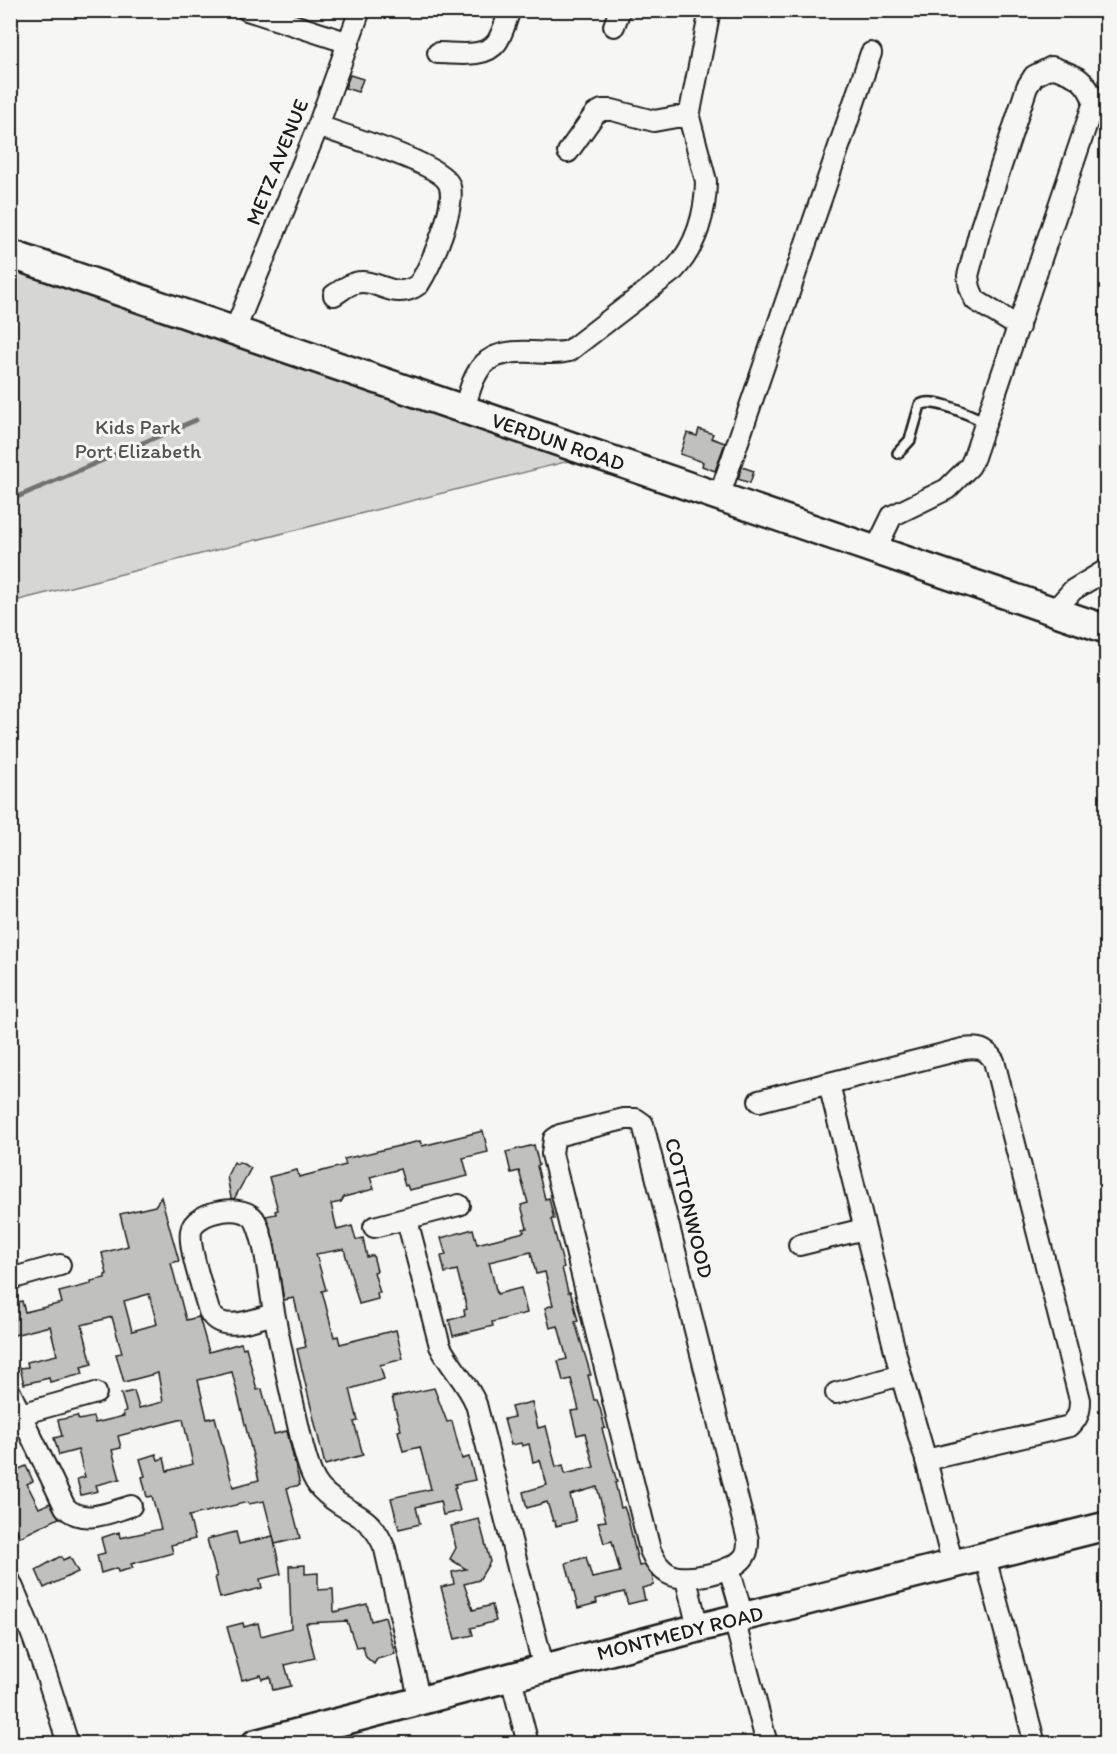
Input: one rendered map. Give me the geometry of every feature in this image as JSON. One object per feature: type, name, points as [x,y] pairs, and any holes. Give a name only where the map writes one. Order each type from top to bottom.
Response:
[{"type":"street","points":[[247,10],[349,43]]},
{"type":"street","name":"METZ AVENUE","points":[[235,330],[318,126],[360,10]]},
{"type":"street","points":[[438,53],[465,54],[488,50],[499,39],[510,10]]},
{"type":"street","points":[[464,410],[470,387],[478,370],[485,362],[512,351],[560,353],[569,351],[656,285],[682,261],[698,230],[706,192],[705,174],[690,117],[710,10]]},
{"type":"street","points":[[719,497],[871,53]]},
{"type":"street","points":[[875,551],[891,516],[947,489],[970,466],[1019,327],[1094,102],[1086,85],[1077,76],[1052,67],[1034,76],[1027,87],[980,230],[969,276],[970,288],[975,300],[1019,327]]},
{"type":"street","points":[[568,152],[595,114],[602,110],[612,110],[654,121],[690,117]]},
{"type":"street","points":[[318,126],[426,166],[444,176],[452,193],[446,221],[419,284],[413,289],[402,292],[361,282],[354,283],[334,296]]},
{"type":"street","name":"VERDUN ROAD","points":[[10,254],[1107,629]]},
{"type":"street","points":[[1054,611],[1073,591],[1107,570]]},
{"type":"street","points":[[759,1101],[963,1049],[983,1049],[994,1061],[1080,1400],[1080,1409],[1077,1419],[1070,1426],[926,1460]]},
{"type":"street","points":[[829,1084],[901,1375],[953,1564]]},
{"type":"street","name":"COTTONWOOD","points":[[686,1579],[666,1572],[655,1561],[650,1550],[552,1154],[554,1139],[560,1135],[624,1119],[636,1119],[644,1124],[748,1540],[743,1559],[729,1568]]},
{"type":"street","points":[[374,1227],[459,1205]]},
{"type":"street","points":[[274,1314],[233,1324],[221,1324],[212,1318],[191,1238],[193,1225],[197,1221],[203,1217],[236,1209],[255,1219],[309,1468],[321,1489],[372,1525],[379,1534],[420,1702]]},
{"type":"street","points":[[407,1220],[440,1346],[446,1358],[469,1387],[476,1404],[544,1669]]},
{"type":"street","points":[[799,1245],[864,1229]]},
{"type":"street","points":[[10,1279],[60,1265]]},
{"type":"street","points":[[836,1393],[901,1375]]},
{"type":"street","points":[[10,1392],[65,1507],[70,1513],[76,1516],[92,1517],[132,1506]]},
{"type":"street","points":[[21,1414],[96,1393]]},
{"type":"street","name":"MONTMEDY ROAD","points":[[255,1743],[698,1628],[1107,1526]]},
{"type":"street","points":[[985,1557],[1035,1743]]},
{"type":"street","points":[[698,1628],[686,1579],[729,1568],[767,1743]]},
{"type":"street","points":[[10,1581],[44,1666],[68,1743]]},
{"type":"street","points":[[511,1678],[528,1743]]},
{"type":"lane","points":[[898,453],[910,440],[920,405],[923,403],[936,402],[986,422]]},
{"type":"green space","name":"Kids Park Port Elizabeth","points":[[11,261],[585,457],[11,602]]},
{"type":"building","points":[[350,75],[363,79],[358,92],[345,88]]},
{"type":"building","points":[[699,429],[713,434],[711,438],[725,443],[715,471],[702,466],[703,462],[680,454],[687,433],[697,436]]},
{"type":"building","points":[[742,467],[754,471],[750,483],[738,479]]},
{"type":"building","points":[[483,1131],[488,1152],[463,1158],[468,1176],[409,1190],[407,1185],[405,1186],[400,1169],[370,1177],[374,1189],[344,1197],[341,1202],[331,1204],[337,1230],[352,1226],[356,1240],[363,1238],[367,1257],[373,1255],[377,1271],[374,1272],[380,1293],[377,1293],[378,1299],[359,1304],[344,1249],[316,1254],[326,1290],[322,1291],[334,1337],[338,1336],[340,1344],[396,1330],[403,1359],[380,1365],[384,1379],[350,1389],[358,1421],[354,1422],[363,1455],[325,1465],[297,1349],[306,1347],[294,1298],[284,1300],[274,1240],[266,1216],[276,1214],[275,1211],[278,1210],[269,1177],[297,1170],[299,1177],[346,1165],[344,1159],[420,1141],[422,1146]]},
{"type":"building","points":[[534,1145],[545,1199],[549,1198],[554,1219],[551,1219],[568,1292],[573,1300],[578,1321],[575,1322],[591,1375],[588,1375],[594,1400],[597,1400],[605,1428],[602,1429],[617,1482],[615,1483],[621,1508],[624,1507],[627,1515],[639,1566],[644,1565],[652,1575],[654,1585],[642,1588],[645,1600],[628,1604],[624,1592],[596,1599],[597,1603],[578,1608],[566,1563],[586,1557],[592,1578],[620,1572],[612,1541],[604,1543],[598,1522],[606,1521],[597,1487],[570,1495],[576,1521],[556,1526],[547,1502],[527,1508],[523,1492],[547,1485],[540,1460],[533,1462],[529,1444],[511,1445],[504,1419],[514,1417],[511,1407],[532,1402],[538,1428],[546,1426],[556,1467],[563,1465],[565,1474],[594,1467],[585,1433],[577,1435],[571,1411],[579,1410],[571,1379],[563,1381],[558,1361],[567,1359],[558,1326],[550,1328],[545,1308],[553,1305],[545,1272],[536,1274],[531,1252],[489,1262],[497,1294],[521,1288],[527,1313],[492,1322],[493,1326],[453,1336],[449,1320],[465,1316],[464,1310],[467,1309],[457,1270],[445,1273],[441,1256],[446,1255],[441,1238],[473,1229],[477,1244],[524,1232],[523,1229],[527,1228],[521,1205],[528,1203],[519,1171],[511,1173],[506,1152]]},
{"type":"building","points":[[234,1162],[251,1168],[234,1199],[231,1198],[227,1176]]},
{"type":"building","points":[[161,1197],[179,1261],[171,1263],[186,1320],[199,1317],[209,1352],[241,1343],[243,1348],[246,1347],[257,1390],[262,1389],[274,1434],[287,1431],[300,1485],[287,1488],[300,1538],[275,1544],[264,1501],[249,1504],[248,1502],[189,1516],[195,1539],[171,1545],[173,1553],[131,1564],[133,1568],[118,1572],[117,1568],[101,1573],[97,1555],[105,1553],[101,1538],[119,1532],[120,1538],[161,1529],[152,1496],[147,1497],[142,1477],[145,1476],[140,1459],[156,1454],[158,1460],[164,1458],[167,1471],[193,1464],[183,1419],[118,1436],[121,1448],[112,1450],[120,1479],[96,1485],[98,1491],[81,1495],[77,1479],[85,1477],[78,1450],[59,1455],[54,1438],[62,1436],[58,1420],[77,1416],[79,1420],[93,1417],[95,1423],[124,1416],[123,1412],[126,1411],[121,1394],[134,1391],[139,1408],[163,1402],[158,1373],[124,1382],[116,1354],[122,1353],[112,1317],[82,1325],[92,1364],[81,1367],[83,1374],[50,1382],[49,1378],[24,1384],[20,1368],[28,1367],[27,1362],[57,1355],[50,1326],[10,1336],[10,1304],[22,1301],[25,1312],[62,1303],[59,1292],[105,1278],[107,1274],[102,1253],[128,1246],[120,1214],[155,1206]],"holes":[[[149,1294],[157,1324],[132,1331],[124,1301]],[[232,1372],[259,1480],[233,1487],[215,1417],[207,1419],[198,1380]]]},
{"type":"building","points":[[434,1388],[447,1422],[452,1421],[462,1459],[469,1457],[475,1480],[455,1484],[460,1511],[443,1515],[440,1501],[416,1507],[420,1524],[399,1529],[391,1498],[431,1489],[420,1447],[403,1451],[398,1431],[401,1430],[392,1397]]},
{"type":"building","points":[[26,1466],[33,1481],[27,1484],[39,1508],[50,1503],[59,1518],[20,1537],[10,1517],[10,1473]]},
{"type":"building","points":[[479,1519],[490,1562],[479,1580],[464,1584],[473,1610],[492,1605],[496,1621],[471,1628],[473,1635],[455,1639],[441,1587],[454,1584],[452,1572],[466,1569],[450,1559],[456,1548],[451,1526]]},
{"type":"building","points":[[236,1532],[239,1544],[273,1536],[281,1574],[260,1579],[262,1588],[220,1598],[207,1539]]},
{"type":"building","points":[[59,1557],[63,1560],[70,1557],[78,1572],[44,1588],[36,1570]]},
{"type":"building","points":[[305,1565],[305,1574],[318,1573],[318,1590],[333,1589],[334,1612],[367,1604],[371,1621],[385,1617],[395,1654],[377,1659],[374,1664],[366,1657],[363,1646],[356,1647],[347,1621],[306,1623],[315,1658],[285,1665],[291,1686],[273,1690],[270,1677],[262,1679],[261,1675],[242,1680],[227,1627],[243,1623],[244,1627],[258,1623],[261,1636],[291,1628],[289,1566]]},
{"type":"waterway","points":[[10,500],[196,420]]}]
